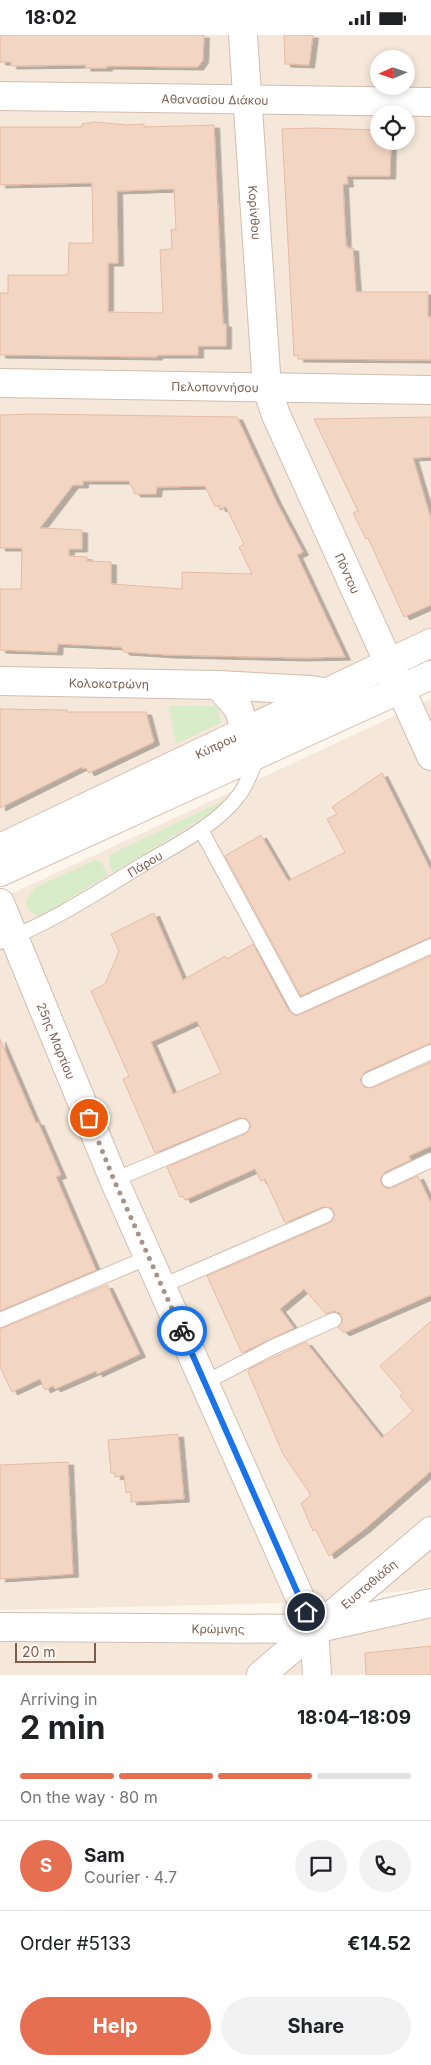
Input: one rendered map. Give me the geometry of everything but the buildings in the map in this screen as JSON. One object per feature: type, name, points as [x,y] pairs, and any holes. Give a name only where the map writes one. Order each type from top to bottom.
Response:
[{"type":"street","name":"Κορίνθου","points":[[243,35],[267,389]]},
{"type":"street","name":"Αθανασίου Διάκου","points":[[0,96],[431,102]]},
{"type":"street","name":"Πελοποννήσου","points":[[0,383],[267,389],[431,390]]},
{"type":"street","name":"Πόντου","points":[[267,389],[276,415],[431,756]]},
{"type":"street","name":"Κύπρου","points":[[0,848],[431,643]]},
{"type":"street","name":"Κύπρου","points":[[0,872],[431,675]]},
{"type":"street","name":"Κολοκοτρώνη","points":[[0,681],[218,685],[311,690],[329,693]]},
{"type":"street","points":[[218,685],[238,708],[246,730]]},
{"type":"street","name":"25ης Μαρτίου","points":[[0,903],[6,939],[314,1629],[317,1675]]},
{"type":"street","name":"Ευσταθιάδη","points":[[260,1675],[431,1531]]},
{"type":"street","name":"Κρώμνης","points":[[0,1627],[314,1629],[431,1603]]},
{"type":"lane","name":"Πάρου","points":[[6,939],[34,928],[76,905],[201,830],[230,806],[240,794],[260,753]]},
{"type":"lane","points":[[201,830],[297,1007],[431,946]]},
{"type":"lane","points":[[369,1080],[431,1052]]},
{"type":"lane","points":[[114,1180],[242,1127]]},
{"type":"lane","points":[[389,1180],[431,1160]]},
{"type":"lane","points":[[162,1286],[326,1215]]},
{"type":"lane","points":[[0,1320],[149,1257]]},
{"type":"lane","points":[[204,1383],[273,1347],[334,1320]]},
{"type":"shaded area","points":[[0,35],[431,35],[431,631],[0,836]]},
{"type":"shaded area","points":[[431,699],[431,1587],[322,1602],[0,1610],[0,899]]},
{"type":"shaded area","points":[[431,1614],[431,1675],[0,1675],[0,1636]]},
{"type":"green space","points":[[168,706],[217,706],[221,723],[176,744]]},
{"type":"green space","points":[[223,801],[225,804],[113,873],[109,864],[109,855]]},
{"type":"green space","points":[[95,860],[101,862],[108,875],[46,913],[37,916],[29,911],[26,902],[36,887]]},
{"type":"way so far","points":[[89,1118],[114,1180],[182,1331]]},
{"type":"route","points":[[182,1331],[306,1612]]}]
